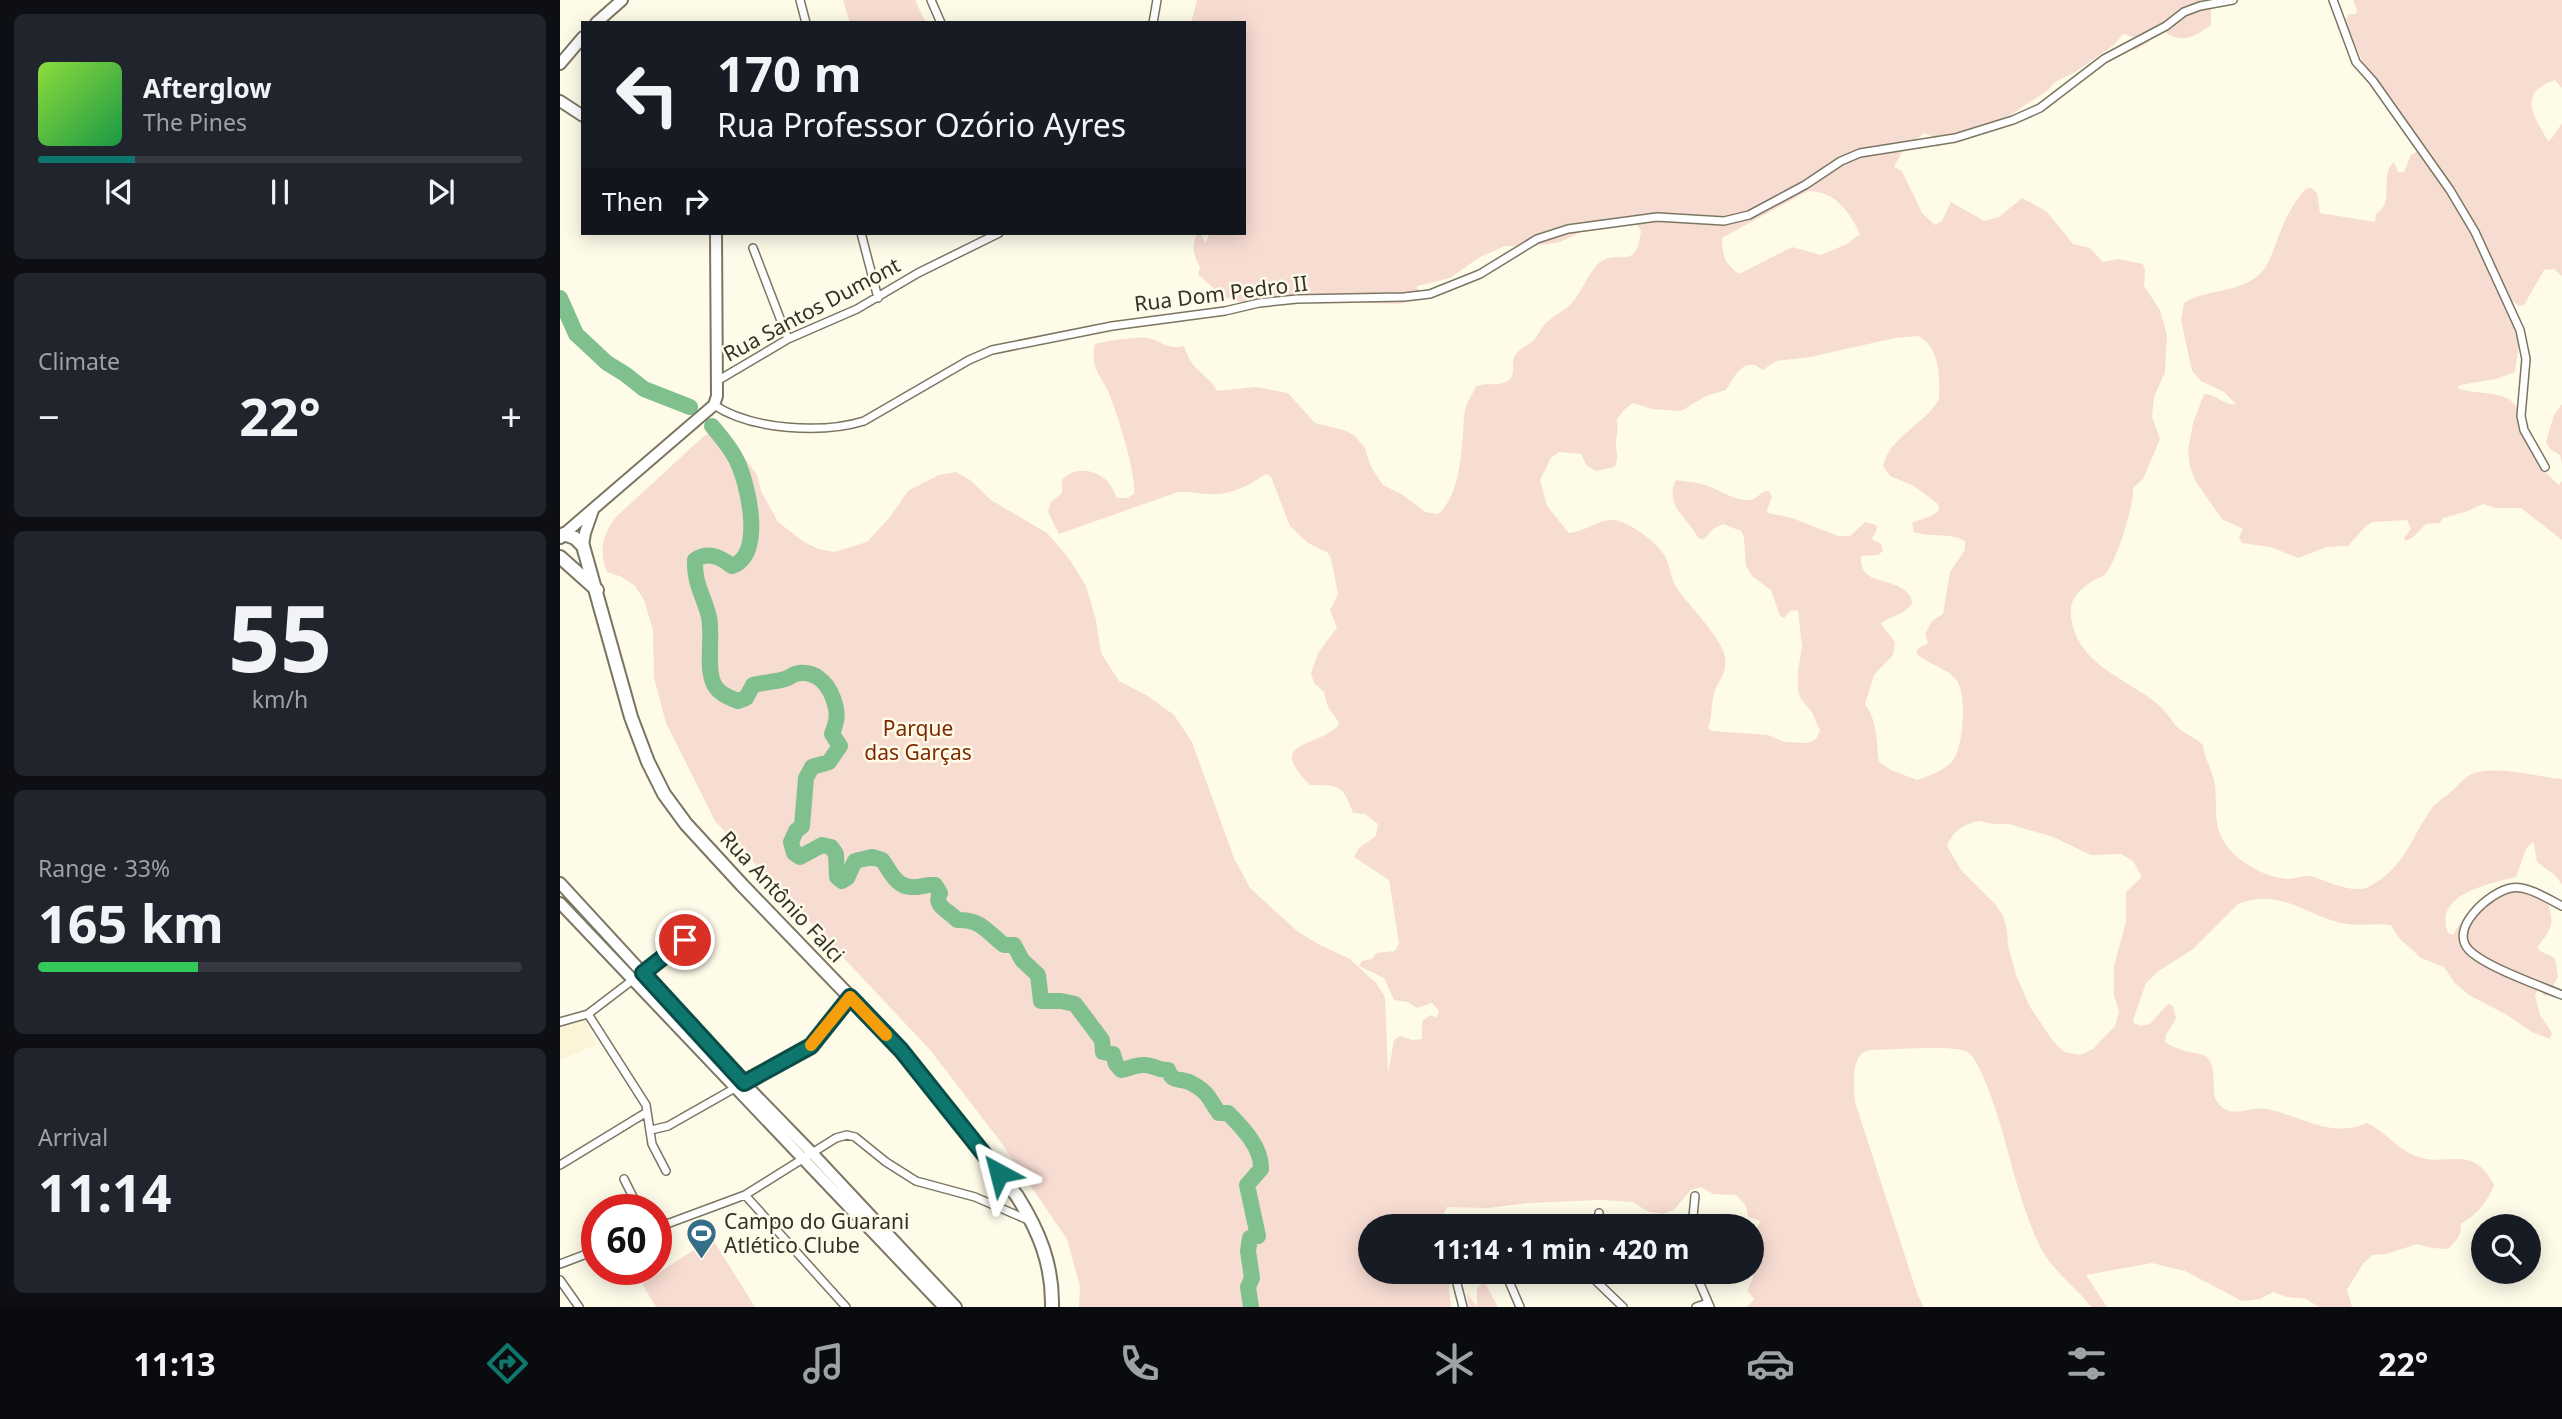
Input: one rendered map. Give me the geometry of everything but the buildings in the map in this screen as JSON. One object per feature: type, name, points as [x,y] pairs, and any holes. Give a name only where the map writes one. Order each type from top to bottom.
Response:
[{"type":"main road","points":[[598,21],[622,0]]},
{"type":"main road","points":[[560,64],[581,39]]},
{"type":"main road","points":[[560,100],[581,115]]},
{"type":"main road","points":[[562,536],[715,405],[716,235]]},
{"type":"main road","points":[[594,508],[584,533],[580,554],[562,561],[597,590]]},
{"type":"main road","points":[[562,536],[575,538],[583,546]]},
{"type":"main road","name":"Rua Antônio Falci","points":[[583,546],[631,717],[648,762],[664,794],[733,875],[901,1050],[1017,1196],[1033,1221],[1046,1255],[1052,1307]]},
{"type":"main road","points":[[560,883],[643,973],[739,1086]]},
{"type":"main road","points":[[560,903],[785,1132],[944,1307]]},
{"type":"main road","points":[[575,920],[583,910]]},
{"type":"main road","points":[[808,1157],[956,1307]]},
{"type":"street","points":[[800,0],[805,21]]},
{"type":"street","points":[[931,0],[940,21]]},
{"type":"street","points":[[1153,21],[1157,0]]},
{"type":"street","name":"Rua Dom Pedro II","points":[[715,405],[726,412],[774,425],[808,428],[849,425],[864,421],[969,360],[992,350],[1112,326],[1225,311],[1259,303],[1430,294],[1480,274],[1537,239],[1569,229],[1657,217],[1724,221],[1749,215],[1805,186],[1841,161],[1860,153],[1955,138],[2013,120],[2040,108],[2104,60],[2166,26],[2184,12],[2233,0]]},
{"type":"street","points":[[2333,0],[2356,62],[2373,81],[2450,190],[2475,232],[2520,330],[2526,359],[2521,416],[2524,430],[2545,467]]},
{"type":"street","points":[[862,235],[878,298]]},
{"type":"street","name":"Rua Santos Dumont","points":[[716,382],[788,339],[878,298],[918,273],[995,235]]},
{"type":"street","points":[[753,248],[788,339]]},
{"type":"street","points":[[2562,906],[2521,888],[2510,888],[2490,899],[2475,912],[2463,928],[2463,940],[2468,948],[2486,961],[2562,995]]},
{"type":"street","points":[[560,1022],[588,1014],[685,940]]},
{"type":"street","points":[[651,1130],[668,1126],[811,1046],[850,997]]},
{"type":"street","points":[[588,1014],[640,1093],[647,1112],[652,1144],[666,1171]]},
{"type":"street","points":[[560,1166],[647,1112]]},
{"type":"street","points":[[672,1222],[746,1195],[836,1139],[847,1135],[855,1137],[886,1162],[916,1181],[975,1197],[1033,1221]]},
{"type":"street","points":[[624,1179],[632,1194]]},
{"type":"street","points":[[746,1195],[846,1307]]},
{"type":"street","points":[[1693,1214],[1695,1196]]},
{"type":"street","points":[[560,1264],[581,1256]]},
{"type":"street","points":[[560,1280],[579,1307]]},
{"type":"street","points":[[1457,1284],[1462,1307]]},
{"type":"street","points":[[1510,1284],[1520,1307]]},
{"type":"street","points":[[1599,1284],[1623,1307]]},
{"type":"street","points":[[1696,1307],[1709,1305],[1700,1284]]},
{"type":"shaded area","points":[[584,1018],[596,1045],[560,1060],[560,1027]]},
{"type":"green space","points":[[843,0],[915,0],[925,21],[849,21]]},
{"type":"green space","name":"Parque das Garças","points":[[1197,0],[2211,0],[2211,25],[2199,33],[2180,38],[2154,27],[2149,42],[2135,50],[2132,47],[2134,37],[2123,34],[2114,45],[2075,72],[2055,82],[2048,90],[2012,114],[1936,147],[1931,136],[1924,133],[1902,152],[1894,167],[1902,171],[1922,213],[1935,225],[1942,221],[1951,202],[1984,221],[1999,217],[2022,198],[2046,211],[2073,244],[2090,248],[2103,262],[2118,259],[2143,264],[2144,286],[2160,310],[2167,335],[2165,372],[2154,397],[2152,417],[2160,439],[2143,479],[2133,488],[2128,519],[2109,568],[2102,577],[2084,587],[2074,598],[2071,617],[2080,644],[2096,662],[2155,702],[2177,727],[2203,745],[2214,780],[2220,834],[2243,862],[2277,877],[2288,879],[2310,876],[2342,887],[2364,888],[2392,870],[2436,803],[2468,776],[2477,772],[2501,771],[2562,779],[2562,885],[2556,876],[2537,862],[2534,843],[2531,843],[2526,849],[2516,877],[2466,893],[2448,909],[2446,920],[2448,933],[2453,935],[2470,912],[2491,896],[2516,890],[2545,896],[2551,923],[2537,947],[2555,958],[2558,977],[2548,995],[2544,996],[2539,988],[2535,995],[2540,1015],[2552,1033],[2550,1039],[2532,1032],[2469,995],[2454,982],[2444,967],[2421,958],[2399,938],[2391,925],[2348,924],[2295,905],[2269,899],[2254,899],[2238,904],[2193,949],[2160,970],[2146,983],[2133,1020],[2141,1026],[2150,1024],[2168,1004],[2173,1006],[2176,1018],[2165,1042],[2208,1059],[2214,1077],[2214,1096],[2225,1109],[2238,1112],[2267,1109],[2317,1125],[2341,1129],[2367,1123],[2413,1155],[2425,1159],[2467,1160],[2476,1164],[2494,1185],[2481,1208],[2461,1224],[2459,1235],[2448,1249],[2417,1244],[2387,1254],[2372,1255],[2362,1265],[2347,1290],[2352,1307],[2319,1307],[2306,1299],[2273,1292],[2260,1299],[2242,1301],[2185,1271],[2152,1263],[2086,1275],[2107,1307],[2091,1307],[2042,1250],[2023,1203],[1993,1102],[1971,1054],[1946,1048],[1869,1050],[1863,1053],[1856,1064],[1855,1102],[1918,1296],[1924,1307],[1747,1307],[1754,1299],[1747,1290],[1750,1284],[1764,1284],[1764,1214],[1747,1214],[1746,1206],[1736,1195],[1713,1194],[1701,1187],[1691,1190],[1674,1210],[1663,1214],[1649,1212],[1632,1202],[1601,1200],[1528,1203],[1488,1208],[1447,1207],[1444,1214],[1358,1214],[1358,1284],[1450,1284],[1451,1307],[1079,1307],[1080,1287],[1067,1239],[1000,1141],[931,1051],[715,821],[666,723],[654,678],[653,630],[644,600],[635,586],[622,577],[607,572],[603,542],[617,516],[705,435],[724,430],[757,475],[761,491],[778,522],[804,542],[819,549],[834,552],[867,542],[890,517],[908,491],[939,475],[956,472],[970,480],[991,500],[1047,533],[1068,557],[1086,586],[1096,620],[1101,653],[1119,681],[1148,696],[1174,715],[1192,742],[1234,858],[1250,888],[1297,931],[1350,959],[1376,983],[1385,997],[1388,1073],[1394,1040],[1400,1036],[1412,1040],[1422,1039],[1422,1021],[1431,1015],[1436,1018],[1439,1011],[1432,1003],[1417,1008],[1408,1002],[1394,1000],[1384,978],[1359,966],[1362,961],[1372,959],[1376,953],[1395,951],[1399,943],[1389,880],[1354,857],[1359,848],[1376,836],[1378,824],[1365,814],[1353,813],[1339,788],[1310,785],[1292,760],[1293,753],[1299,747],[1329,733],[1339,725],[1328,707],[1324,692],[1314,683],[1311,673],[1318,653],[1337,628],[1330,610],[1338,594],[1331,558],[1328,553],[1308,543],[1290,526],[1271,477],[1266,474],[1231,492],[1178,492],[1059,534],[1048,512],[1051,502],[1062,493],[1062,480],[1072,473],[1085,471],[1098,474],[1108,482],[1117,498],[1127,498],[1134,494],[1132,472],[1121,427],[1095,364],[1095,344],[1142,338],[1172,347],[1184,346],[1191,362],[1217,391],[1256,387],[1288,393],[1315,423],[1355,436],[1365,448],[1371,467],[1383,485],[1403,495],[1425,512],[1438,514],[1445,507],[1454,488],[1461,455],[1465,410],[1475,387],[1502,383],[1510,379],[1516,354],[1533,341],[1546,323],[1571,304],[1598,264],[1605,259],[1630,256],[1635,252],[1641,230],[1637,225],[1602,226],[1560,242],[1527,247],[1505,246],[1480,257],[1450,278],[1417,286],[1417,289],[1428,294],[1400,304],[1367,303],[1339,294],[1324,298],[1250,305],[1222,296],[1198,274],[1200,268],[1194,246],[1197,235],[1202,235],[1206,242],[1209,235],[1246,235],[1246,21],[1192,21]],"holes":[[[1808,191],[1826,194],[1840,204],[1860,234],[1847,244],[1821,255],[1792,247],[1739,274],[1727,263],[1722,238]],[[1918,336],[1931,347],[1937,363],[1939,399],[1893,446],[1883,466],[1890,476],[1914,486],[1938,504],[1939,510],[1912,523],[1914,532],[1965,541],[1965,550],[1950,572],[1943,614],[1932,621],[1925,634],[1928,643],[1916,653],[1948,672],[1960,688],[1963,719],[1955,757],[1938,772],[1917,780],[1879,762],[1874,725],[1865,704],[1874,675],[1893,655],[1895,642],[1881,624],[1912,604],[1911,597],[1904,590],[1872,577],[1862,566],[1861,556],[1878,555],[1883,551],[1881,544],[1872,539],[1876,525],[1865,522],[1850,536],[1838,536],[1792,518],[1768,513],[1772,497],[1769,491],[1753,499],[1744,500],[1704,485],[1676,480],[1673,489],[1675,505],[1698,538],[1704,539],[1713,529],[1723,524],[1741,531],[1746,566],[1753,577],[1771,590],[1780,616],[1784,618],[1790,611],[1798,610],[1802,647],[1798,691],[1812,712],[1820,731],[1816,739],[1808,743],[1784,742],[1768,735],[1712,731],[1708,728],[1714,691],[1725,669],[1723,649],[1676,587],[1665,556],[1643,534],[1631,526],[1612,520],[1569,533],[1547,506],[1540,480],[1551,458],[1559,452],[1581,454],[1587,466],[1596,471],[1615,467],[1617,419],[1633,403],[1652,409],[1681,411],[1706,396],[1726,390],[1736,374],[1748,365],[1763,370],[1776,361],[1810,357],[1895,338]],[[1979,821],[2009,824],[2053,837],[2091,855],[2121,854],[2133,861],[2142,877],[2126,892],[2126,922],[2114,966],[2114,996],[2119,1011],[2115,1026],[2093,1049],[2080,1055],[2064,1052],[2053,1041],[2030,1007],[2016,975],[2003,915],[1961,870],[1947,846],[1963,826]]]},
{"type":"green space","points":[[2353,0],[2562,0],[2562,88],[2555,80],[2543,85],[2532,98],[2532,106],[2537,122],[2548,141],[2562,123],[2562,276],[2554,269],[2544,270],[2524,305],[2519,306],[2509,299],[2508,311],[2519,343],[2515,372],[2457,388],[2504,397],[2518,409],[2538,461],[2559,485],[2562,481],[2562,540],[2521,508],[2495,508],[2483,504],[2443,518],[2440,523],[2426,524],[2406,541],[2404,538],[2411,529],[2407,520],[2373,522],[2348,546],[2327,547],[2298,558],[2271,547],[2242,543],[2239,537],[2243,529],[2222,519],[2196,482],[2190,467],[2188,450],[2193,423],[2204,394],[2228,404],[2236,404],[2224,392],[2201,381],[2192,371],[2181,320],[2184,303],[2193,298],[2242,285],[2260,274],[2291,210],[2307,188],[2312,188],[2317,193],[2320,213],[2375,222],[2376,214],[2385,203],[2389,168],[2394,162],[2398,172],[2404,172],[2411,155],[2422,149],[2411,128],[2372,78],[2357,50],[2346,19],[2349,14],[2356,14]]},
{"type":"green space","points":[[2562,404],[2562,464],[2560,455],[2550,449],[2546,442],[2554,415]]},
{"type":"green space","name":"Campo do Guarani Atlético Clube","points":[[712,1238],[755,1307],[656,1307],[643,1285],[672,1285],[672,1264]]},
{"type":"green space","points":[[1486,1284],[1498,1307],[1469,1307],[1467,1294],[1477,1306],[1477,1288]]},
{"type":"waterway","points":[[560,298],[576,334],[607,363],[644,389],[690,407]]},
{"type":"waterway","points":[[712,426],[737,461],[749,501],[751,518],[748,548],[742,559],[732,566],[714,556],[695,560],[698,583],[709,617],[713,682],[720,692],[738,701],[746,698],[753,685],[808,673],[823,682],[836,707],[832,734],[840,746],[829,762],[812,767],[806,778],[802,826],[796,831],[791,842],[794,853],[800,857],[822,845],[831,847],[836,854],[837,877],[842,881],[847,878],[855,861],[872,857],[882,860],[897,881],[905,886],[935,885],[940,893],[940,905],[957,920],[978,924],[1004,945],[1014,945],[1022,960],[1038,975],[1041,1001],[1075,1004],[1102,1040],[1103,1052],[1113,1054],[1121,1070],[1142,1065],[1168,1070],[1175,1079],[1187,1081],[1202,1090],[1219,1113],[1228,1113],[1250,1139],[1258,1154],[1261,1169],[1247,1185],[1258,1236],[1250,1238],[1248,1251],[1252,1278],[1248,1287],[1251,1307]]},
{"type":"slow traffic","points":[[811,1045],[817,1041],[850,997],[886,1035]]},
{"type":"place","name":"Campo do Guarani Atlético Clube","points":[[701,1261]]},
{"type":"route","points":[[685,940],[643,973],[744,1083],[811,1046],[850,997],[901,1050],[999,1173]]}]
